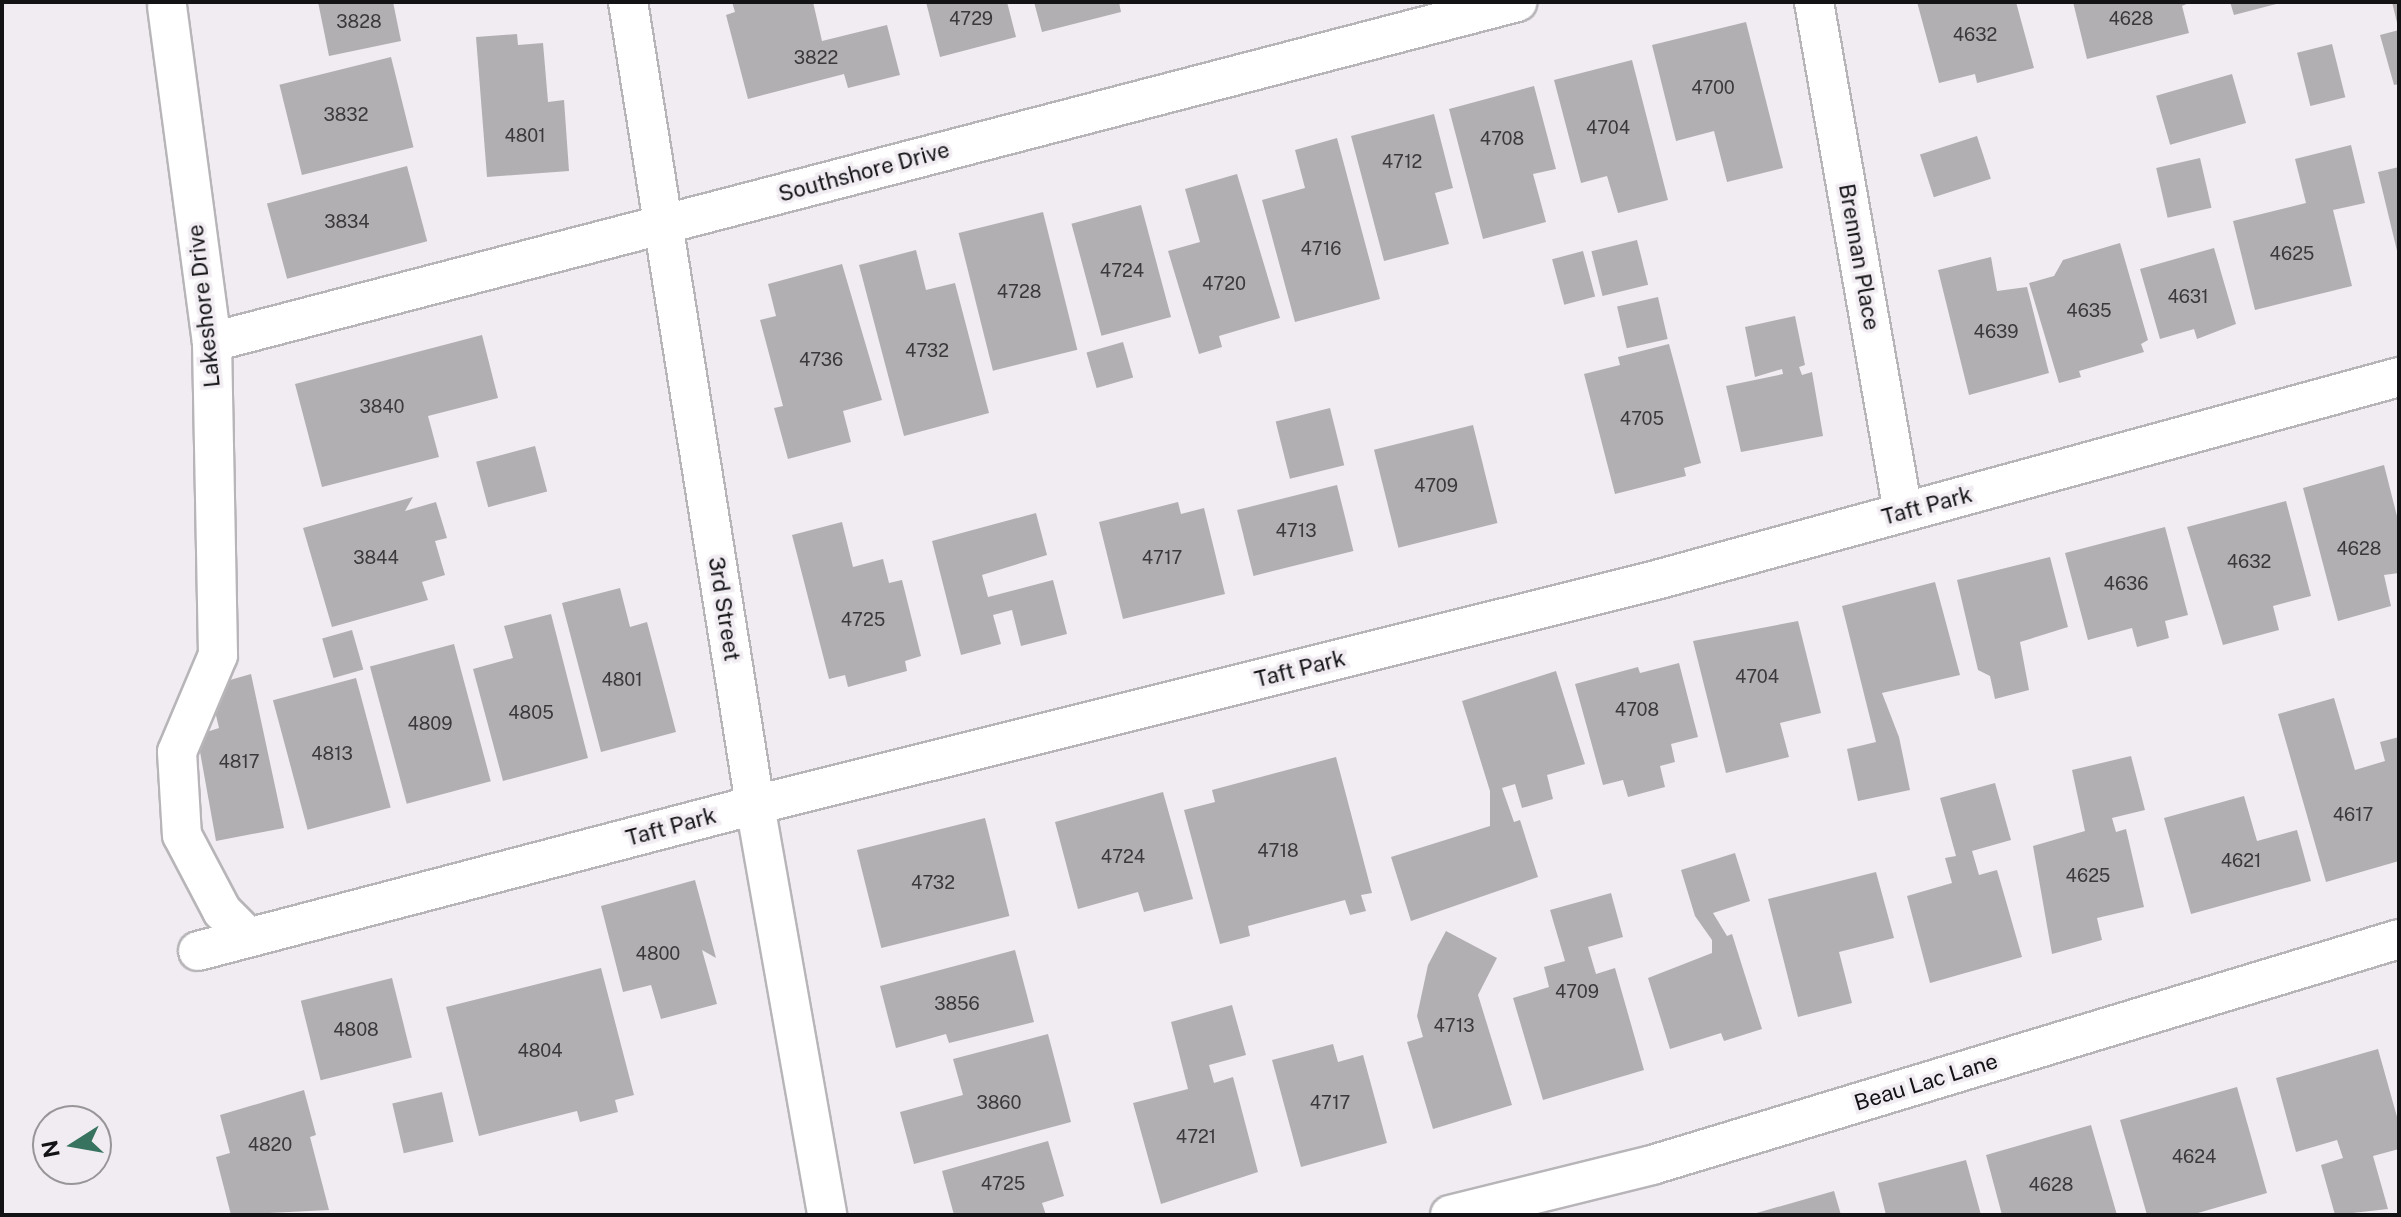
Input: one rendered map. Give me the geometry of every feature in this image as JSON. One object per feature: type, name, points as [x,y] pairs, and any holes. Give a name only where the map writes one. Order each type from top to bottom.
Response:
[{"type":"street","name":"3rd Street","points":[[628,2],[755,805],[827,1215]]},
{"type":"street","name":"Southshore Drive","points":[[212,342],[1517,2]]},
{"type":"street","name":"Brennan Place","points":[[1814,2],[1903,512]]},
{"type":"street","name":"Lakeshore Drive","points":[[167,6],[212,342],[218,655],[177,752],[182,835],[222,911],[248,937]]},
{"type":"street","name":"Taft Park","points":[[198,951],[755,805],[1656,580],[2399,377]]},
{"type":"street","name":"Beau Lac Lane","points":[[1450,1215],[1652,1165],[2399,939]]},
{"type":"building","points":[[318,2],[393,2],[401,41],[329,56]]},
{"type":"building","points":[[732,2],[813,2],[822,41],[887,25],[900,75],[848,88],[844,74],[748,99],[726,15],[735,12]]},
{"type":"building","points":[[926,2],[1007,2],[1016,37],[940,57]]},
{"type":"building","points":[[1034,2],[1119,2],[1121,12],[1042,32]]},
{"type":"building","points":[[1917,2],[2016,2],[2034,68],[1977,83],[1975,74],[1939,83]]},
{"type":"building","points":[[2073,2],[2191,2],[2182,6],[2189,33],[2087,59]]},
{"type":"building","points":[[2230,2],[2279,2],[2280,3],[2234,15]]},
{"type":"building","points":[[2392,2],[2399,2],[2399,27],[2398,27]]},
{"type":"building","points":[[1746,22],[1783,168],[1727,182],[1714,131],[1676,141],[1652,45]]},
{"type":"building","points":[[2399,30],[2399,84],[2394,85],[2380,35]]},
{"type":"building","points":[[517,34],[518,45],[543,43],[548,102],[564,100],[569,171],[487,177],[476,37]]},
{"type":"building","points":[[2332,44],[2345,97],[2310,106],[2297,53]]},
{"type":"building","points":[[391,57],[413,147],[302,175],[279,85]]},
{"type":"building","points":[[1632,60],[1668,200],[1618,213],[1607,176],[1581,183],[1554,80]]},
{"type":"building","points":[[2232,74],[2246,123],[2170,145],[2156,96]]},
{"type":"building","points":[[1534,86],[1556,169],[1533,174],[1546,222],[1483,239],[1449,109]]},
{"type":"building","points":[[1434,114],[1453,188],[1435,193],[1449,244],[1384,261],[1351,136]]},
{"type":"building","points":[[1977,136],[1991,179],[1934,197],[1920,155]]},
{"type":"building","points":[[1337,138],[1380,299],[1295,322],[1262,200],[1305,188],[1295,150]]},
{"type":"building","points":[[2351,145],[2365,203],[2333,210],[2352,286],[2255,310],[2233,221],[2306,203],[2295,159]]},
{"type":"building","points":[[2200,158],[2211,208],[2168,218],[2156,168]]},
{"type":"building","points":[[407,166],[427,241],[287,279],[267,204]]},
{"type":"building","points":[[2399,167],[2399,255],[2398,255],[2378,172]]},
{"type":"building","points":[[1237,174],[1280,318],[1219,336],[1222,347],[1199,354],[1168,251],[1200,242],[1185,189]]},
{"type":"building","points":[[1141,205],[1171,317],[1101,336],[1071,224]]},
{"type":"building","points":[[1043,212],[1077,350],[993,371],[959,233]]},
{"type":"building","points":[[1637,240],[1648,285],[1603,296],[1591,251]]},
{"type":"building","points":[[2120,243],[2148,340],[2141,344],[2144,352],[2079,371],[2081,377],[2059,383],[2029,283],[2054,276],[2063,260]]},
{"type":"building","points":[[2214,248],[2236,324],[2197,339],[2194,329],[2160,339],[2140,269]]},
{"type":"building","points":[[916,250],[926,290],[955,283],[989,413],[904,436],[859,265]]},
{"type":"building","points":[[1583,251],[1595,296],[1564,305],[1552,259]]},
{"type":"building","points":[[1991,257],[1997,291],[2027,287],[2049,373],[1969,395],[1938,270]]},
{"type":"building","points":[[842,264],[882,400],[843,411],[851,442],[788,459],[774,408],[783,406],[760,320],[776,316],[768,284]]},
{"type":"building","points":[[1658,297],[1668,339],[1627,348],[1617,306]]},
{"type":"building","points":[[1795,316],[1805,365],[1799,367],[1802,375],[1812,372],[1823,436],[1741,452],[1726,386],[1783,374],[1782,369],[1755,377],[1745,327]]},
{"type":"building","points":[[482,335],[498,398],[428,416],[439,457],[322,487],[295,384]]},
{"type":"building","points":[[1123,342],[1133,378],[1097,388],[1086,352]]},
{"type":"building","points":[[1669,344],[1701,463],[1684,468],[1686,476],[1615,494],[1584,374],[1620,365],[1618,357]]},
{"type":"building","points":[[1330,408],[1344,465],[1290,479],[1276,422]]},
{"type":"building","points":[[1473,425],[1497,523],[1398,548],[1374,450]]},
{"type":"building","points":[[535,446],[547,491],[488,507],[476,462]]},
{"type":"building","points":[[2384,465],[2399,524],[2399,573],[2384,575],[2391,606],[2338,621],[2303,488]]},
{"type":"building","points":[[1337,485],[1353,551],[1254,576],[1237,510]]},
{"type":"building","points":[[413,497],[405,511],[436,502],[447,538],[435,541],[445,575],[422,582],[428,600],[332,627],[303,528]]},
{"type":"building","points":[[2286,501],[2311,596],[2273,606],[2279,630],[2223,645],[2187,527]]},
{"type":"building","points":[[1178,502],[1181,514],[1204,508],[1225,594],[1123,619],[1099,522]]},
{"type":"building","points":[[1036,513],[1047,555],[982,575],[988,597],[1053,580],[1067,634],[1021,646],[1012,610],[993,615],[1001,644],[961,655],[932,541]]},
{"type":"building","points":[[842,522],[853,567],[883,559],[889,583],[902,580],[921,656],[905,661],[907,671],[848,687],[845,675],[829,679],[792,535]]},
{"type":"building","points":[[2165,527],[2188,615],[2165,621],[2169,638],[2137,647],[2132,628],[2088,640],[2065,553]]},
{"type":"building","points":[[2050,557],[2068,627],[2020,642],[2029,690],[1995,699],[1990,676],[1978,670],[1957,580]]},
{"type":"building","points":[[1935,582],[1960,675],[1882,693],[1899,737],[1910,790],[1858,801],[1847,749],[1876,742],[1842,606]]},
{"type":"building","points":[[620,588],[630,627],[647,622],[676,732],[601,752],[562,603]]},
{"type":"building","points":[[551,614],[588,758],[503,781],[473,669],[513,658],[504,626]]},
{"type":"building","points":[[1798,621],[1821,713],[1780,723],[1789,757],[1726,773],[1693,641]]},
{"type":"building","points":[[352,630],[363,669],[334,678],[322,639]]},
{"type":"building","points":[[454,644],[491,781],[407,804],[370,667]]},
{"type":"building","points":[[1679,663],[1698,737],[1671,744],[1675,762],[1660,766],[1665,787],[1628,797],[1623,780],[1603,785],[1575,684],[1638,667],[1640,673]]},
{"type":"building","points":[[1556,671],[1585,764],[1547,775],[1553,799],[1522,808],[1515,784],[1502,788],[1514,822],[1520,820],[1538,877],[1411,921],[1391,857],[1490,826],[1490,791],[1462,701]]},
{"type":"building","points":[[251,674],[284,828],[216,841],[197,735],[219,728],[209,686]]},
{"type":"building","points":[[356,678],[391,807],[308,830],[273,700]]},
{"type":"building","points":[[2334,698],[2355,770],[2385,761],[2380,742],[2399,737],[2399,861],[2326,882],[2278,714]]},
{"type":"building","points":[[2131,756],[2145,810],[2112,818],[2116,832],[2126,829],[2144,907],[2097,918],[2102,940],[2052,954],[2033,846],[2085,831],[2072,770]]},
{"type":"building","points":[[1336,757],[1372,893],[1361,895],[1366,911],[1350,915],[1345,900],[1248,926],[1250,936],[1220,944],[1184,810],[1215,802],[1212,790]]},
{"type":"building","points":[[1995,783],[2011,840],[1972,851],[1979,875],[1997,870],[2022,957],[1930,983],[1907,896],[1952,883],[1945,858],[1956,856],[1940,798]]},
{"type":"building","points":[[1163,792],[1193,899],[1144,912],[1138,892],[1078,909],[1055,822]]},
{"type":"building","points":[[2244,796],[2257,841],[2297,830],[2311,881],[2191,914],[2164,818]]},
{"type":"building","points":[[985,818],[1009,916],[881,948],[857,850]]},
{"type":"building","points":[[1735,853],[1750,901],[1713,913],[1727,936],[1732,934],[1762,1029],[1724,1041],[1721,1033],[1670,1049],[1648,978],[1712,953],[1712,940],[1695,916],[1681,870]]},
{"type":"building","points":[[1876,872],[1894,938],[1839,952],[1852,1003],[1798,1017],[1768,899]]},
{"type":"building","points":[[695,880],[716,958],[702,950],[717,1004],[661,1019],[651,985],[623,992],[601,906]]},
{"type":"building","points":[[1611,893],[1623,937],[1588,947],[1596,974],[1615,968],[1644,1070],[1543,1100],[1513,998],[1549,987],[1544,967],[1565,961],[1550,910]]},
{"type":"building","points":[[1446,931],[1497,958],[1478,995],[1512,1105],[1433,1129],[1407,1042],[1423,1037],[1417,1016],[1428,965]]},
{"type":"building","points":[[1015,950],[1034,1022],[949,1043],[946,1034],[896,1048],[880,986]]},
{"type":"building","points":[[601,968],[634,1095],[615,1100],[618,1112],[580,1122],[577,1111],[479,1136],[446,1007]]},
{"type":"building","points":[[392,978],[412,1058],[321,1080],[301,1001]]},
{"type":"building","points":[[1232,1005],[1246,1055],[1209,1065],[1214,1083],[1233,1077],[1258,1172],[1161,1204],[1133,1103],[1188,1089],[1171,1022]]},
{"type":"building","points":[[1048,1034],[1071,1122],[914,1164],[900,1112],[963,1095],[953,1059]]},
{"type":"building","points":[[1333,1044],[1338,1062],[1363,1055],[1387,1143],[1301,1167],[1272,1060]]},
{"type":"building","points":[[2378,1049],[2399,1124],[2399,1149],[2373,1156],[2388,1209],[2335,1215],[2321,1165],[2343,1158],[2337,1140],[2296,1152],[2276,1078]]},
{"type":"building","points":[[2237,1087],[2267,1193],[2191,1215],[2147,1215],[2120,1120]]},
{"type":"building","points":[[304,1090],[316,1135],[310,1137],[329,1210],[231,1215],[216,1157],[230,1153],[220,1115]]},
{"type":"building","points":[[442,1092],[453,1142],[404,1153],[392,1103]]},
{"type":"building","points":[[2091,1125],[2117,1215],[2002,1215],[1986,1155]]},
{"type":"building","points":[[1048,1141],[1064,1196],[1042,1203],[1046,1215],[954,1215],[942,1171]]},
{"type":"building","points":[[1966,1160],[1981,1215],[1886,1215],[1878,1183]]},
{"type":"building","points":[[1834,1191],[1841,1215],[1753,1215],[1753,1214]]}]
